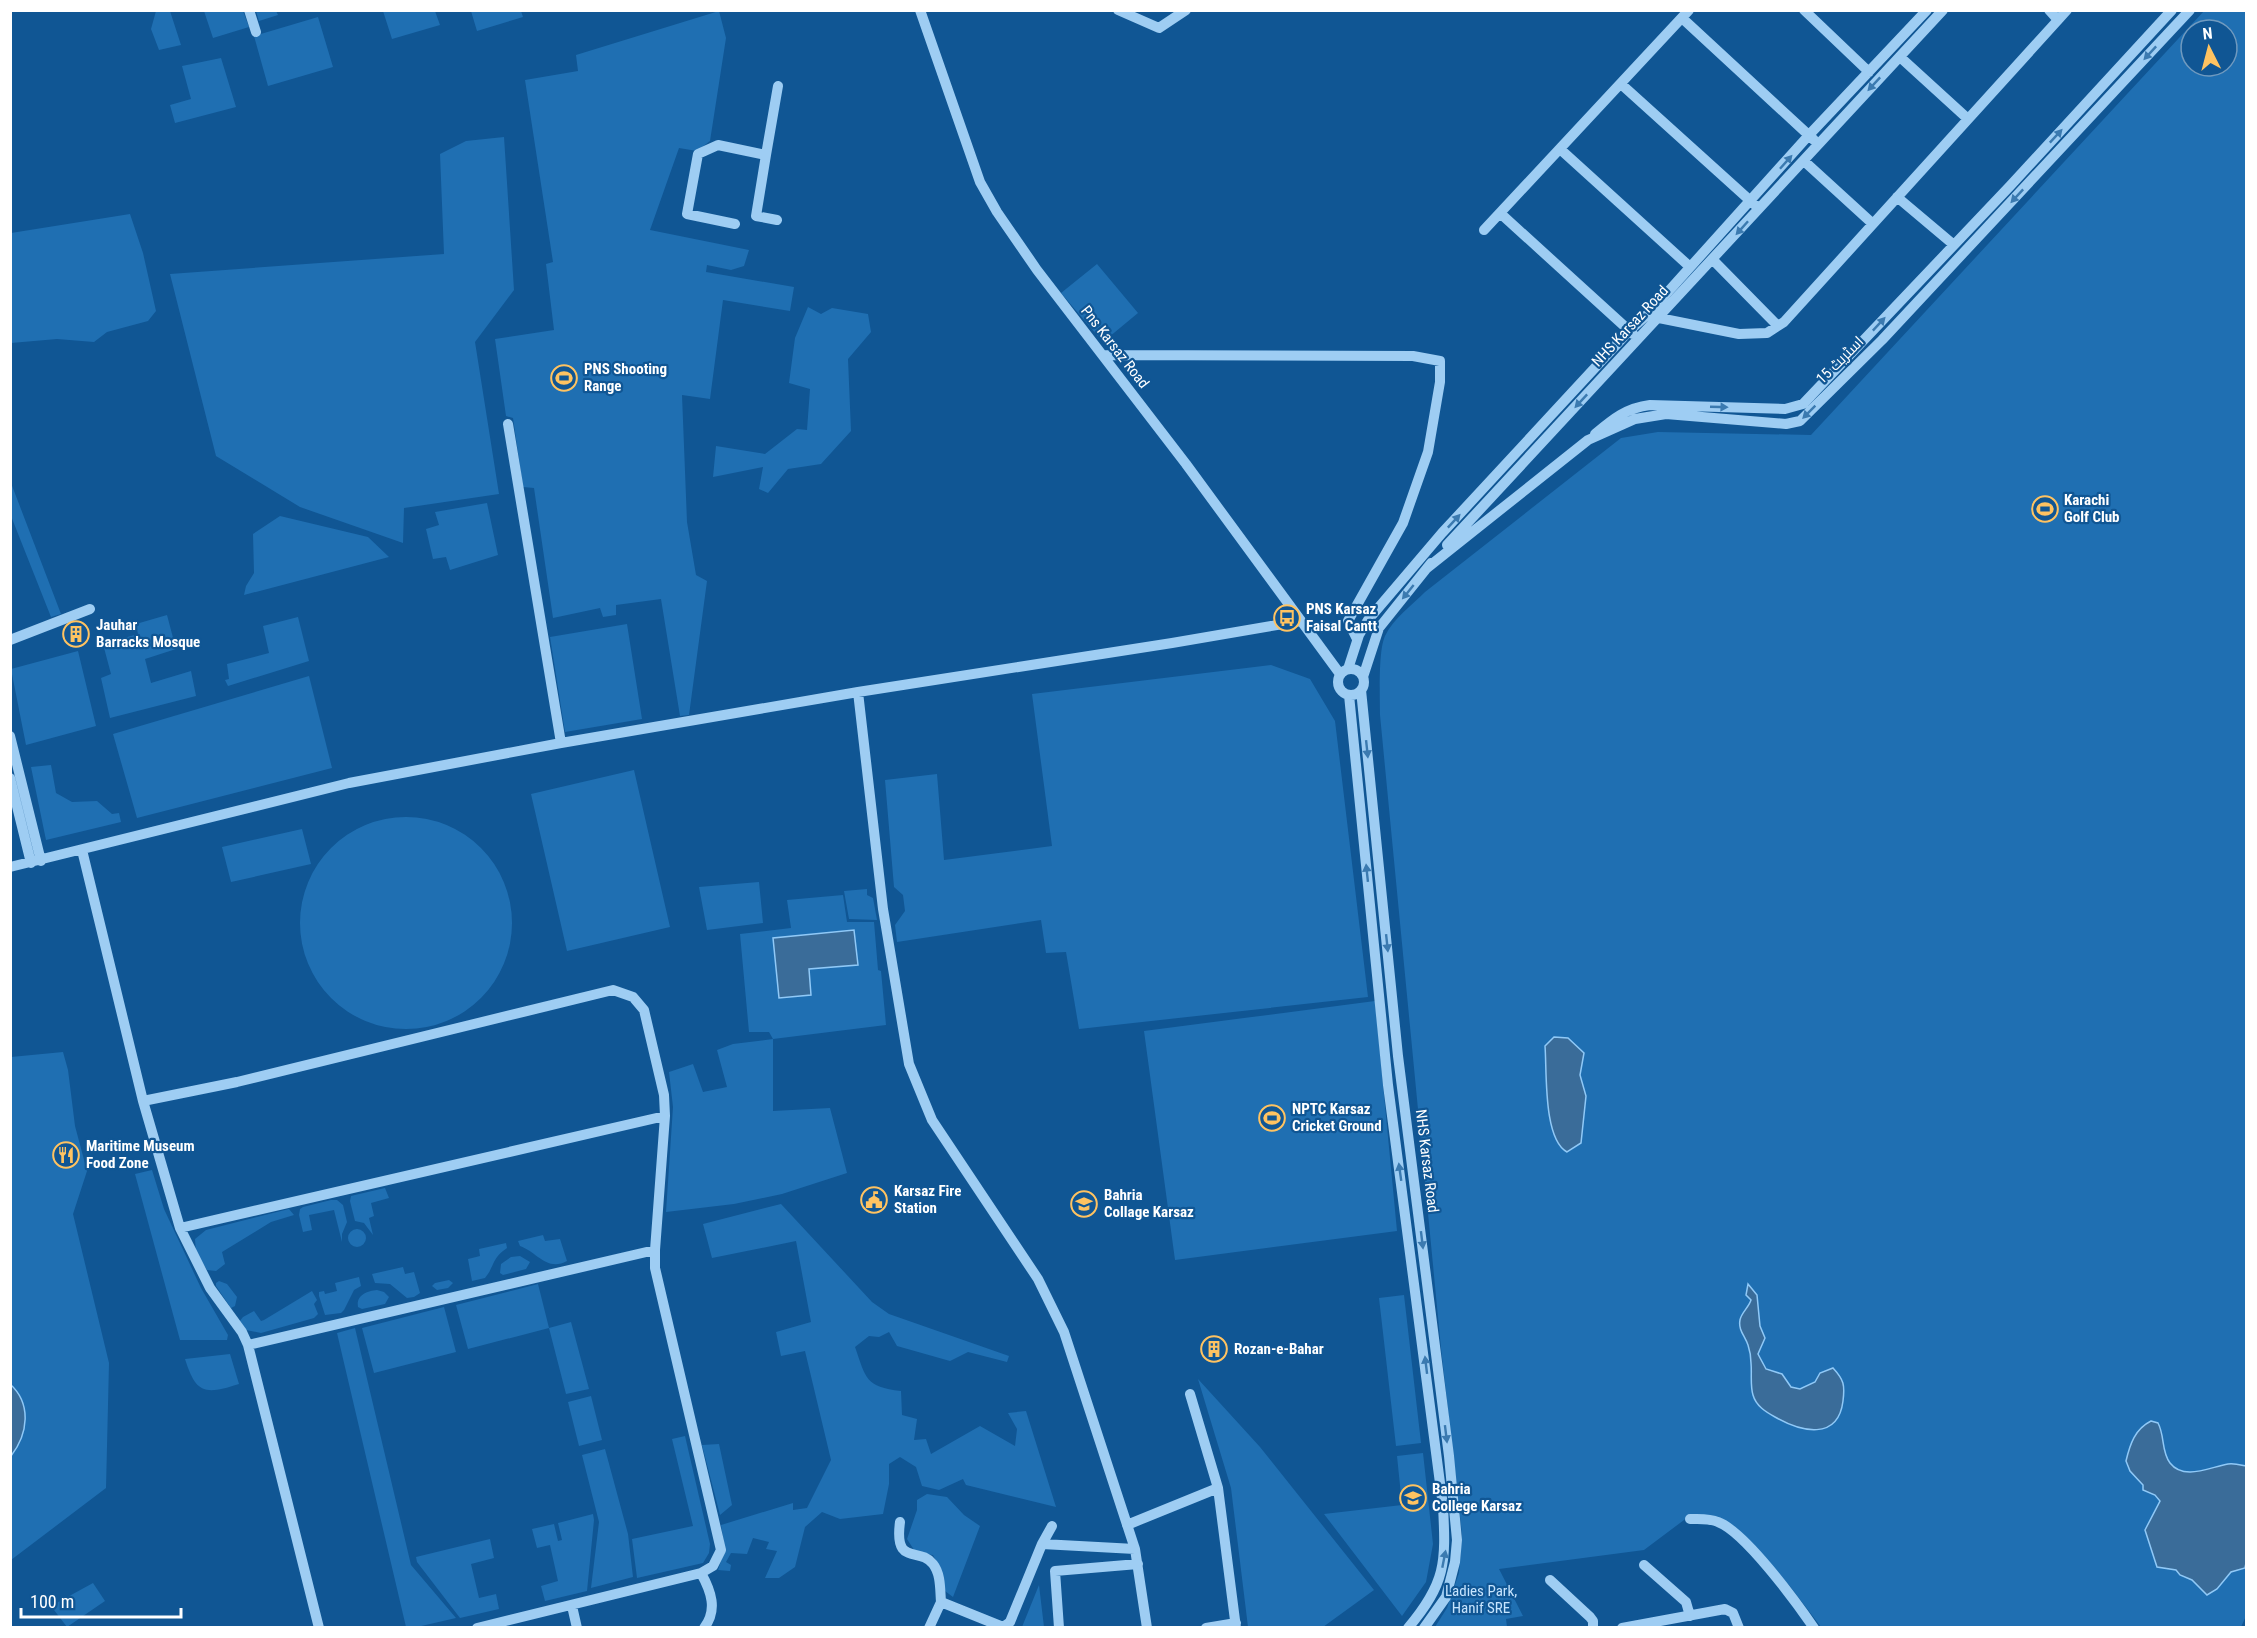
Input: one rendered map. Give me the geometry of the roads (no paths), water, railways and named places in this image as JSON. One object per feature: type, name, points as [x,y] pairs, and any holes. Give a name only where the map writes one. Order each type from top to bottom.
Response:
[{"type":"street","points":[[249,10],[256,32]]},
{"type":"street","name":"Pns Karsaz Road","points":[[921,10],[980,182],[997,212],[1037,270],[1186,464],[1301,621],[1344,671]]},
{"type":"street","points":[[1118,10],[1159,28],[1186,10]]},
{"type":"street","points":[[1804,10],[1869,72]]},
{"type":"street","name":"NHS Karsaz Road","points":[[1344,671],[1357,639],[1368,620],[1383,602],[1713,260],[1809,135],[1927,10]]},
{"type":"street","name":"NHS Karsaz Road","points":[[1363,677],[1379,628],[1498,481],[1629,331],[1648,314],[1692,263],[1804,161],[1943,10]]},
{"type":"street","points":[[2049,10],[2058,20]]},
{"type":"street","points":[[1659,318],[1739,334],[1767,333],[1784,322],[2067,10]]},
{"type":"street","points":[[1588,440],[1625,411],[1650,405],[1785,409],[1799,407],[1954,245],[2172,10]]},
{"type":"street","name":"اسٹریٹ 15","points":[[1427,568],[1588,440],[1635,419],[1666,414],[1786,424],[1800,421],[1882,339],[2190,10]]},
{"type":"street","points":[[1484,230],[1685,14],[1819,144]]},
{"type":"street","points":[[1900,57],[1968,119]]},
{"type":"street","points":[[1881,59],[1889,68]]},
{"type":"street","points":[[1621,84],[1755,205]]},
{"type":"street","points":[[777,220],[756,216],[778,86]]},
{"type":"street","points":[[735,224],[687,214],[698,154],[718,145],[766,156]]},
{"type":"street","points":[[1560,149],[1692,263],[1705,268]]},
{"type":"street","points":[[1804,161],[1873,224]]},
{"type":"street","points":[[1897,197],[1954,245]]},
{"type":"street","points":[[1500,213],[1639,339]]},
{"type":"street","points":[[1713,260],[1778,326]]},
{"type":"street","points":[[1103,355],[1413,356],[1440,361],[1440,382],[1428,452],[1403,523],[1348,621],[1357,639]]},
{"type":"street","points":[[508,424],[561,743]]},
{"type":"street","points":[[10,640],[90,609]]},
{"type":"street","points":[[10,867],[349,783],[561,743],[858,692],[1301,621]]},
{"type":"street","points":[[1357,670],[1363,677],[1364,682],[1358,693],[1349,695],[1338,687],[1337,682],[1344,671],[1357,670]]},
{"type":"street","name":"NHS Karsaz Road","points":[[1361,690],[1398,1056],[1449,1456],[1457,1540],[1453,1571],[1446,1597],[1424,1628]]},
{"type":"street","points":[[858,692],[883,909],[909,1064],[932,1120],[1038,1279],[1064,1332],[1135,1549],[1147,1628]]},
{"type":"street","name":"NHS Karsaz Road","points":[[1349,695],[1388,1085],[1443,1506],[1446,1550],[1440,1579],[1426,1606],[1408,1628]]},
{"type":"street","points":[[10,736],[36,862]]},
{"type":"street","points":[[10,778],[36,862]]},
{"type":"street","points":[[82,850],[143,1101],[180,1228],[210,1288],[242,1332],[248,1345],[319,1628]]},
{"type":"street","points":[[143,1101],[237,1083],[614,990],[633,997],[644,1010],[664,1095],[665,1116],[655,1268],[721,1550],[713,1566],[701,1573],[480,1627]]},
{"type":"street","points":[[180,1228],[665,1116]]},
{"type":"street","points":[[248,1345],[655,1250]]},
{"type":"street","points":[[1190,1394],[1218,1488],[1236,1625],[1206,1628]]},
{"type":"street","points":[[1127,1525],[1218,1488]]},
{"type":"street","points":[[1690,1519],[1702,1518],[1719,1522],[1737,1535],[1792,1596],[1814,1628]]},
{"type":"street","points":[[900,1522],[900,1542],[903,1549],[935,1566],[941,1602],[929,1628]]},
{"type":"street","points":[[941,1602],[1003,1627],[1010,1622],[1042,1544],[1052,1526]]},
{"type":"street","points":[[1042,1544],[1135,1549]]},
{"type":"street","points":[[1059,1628],[1055,1571],[1138,1564]]},
{"type":"street","points":[[1644,1565],[1686,1602],[1690,1616]]},
{"type":"street","points":[[701,1573],[712,1593],[711,1619],[704,1628]]},
{"type":"street","points":[[1550,1580],[1590,1617],[1593,1621],[1593,1628]]},
{"type":"street","points":[[572,1606],[577,1628]]},
{"type":"street","points":[[1622,1628],[1665,1624],[1690,1616],[1725,1610],[1733,1613],[1739,1628]]},
{"type":"place","name":"PNS Shooting Range","points":[[564,378]]},
{"type":"place","name":"Karachi Golf Club","points":[[2045,509]]},
{"type":"place","name":"PNS Karsaz Faisal Cantt","points":[[1287,618]]},
{"type":"place","name":"Jauhar Barracks Mosque","points":[[76,634]]},
{"type":"place","name":"NPTC Karsaz Cricket Ground","points":[[1272,1118]]},
{"type":"place","name":"Maritime Museum Food Zone","points":[[66,1155]]},
{"type":"place","name":"Karsaz Fire Station","points":[[874,1200]]},
{"type":"place","name":"Bahria Collage Karsaz","points":[[1084,1204]]},
{"type":"place","name":"Rozan-e-Bahar","points":[[1214,1349]]},
{"type":"place","name":"Bahria College Karsaz","points":[[1413,1498]]},
{"type":"park label","name":"Ladies Park, Hanif SRE","points":[[1481,1600]]}]
